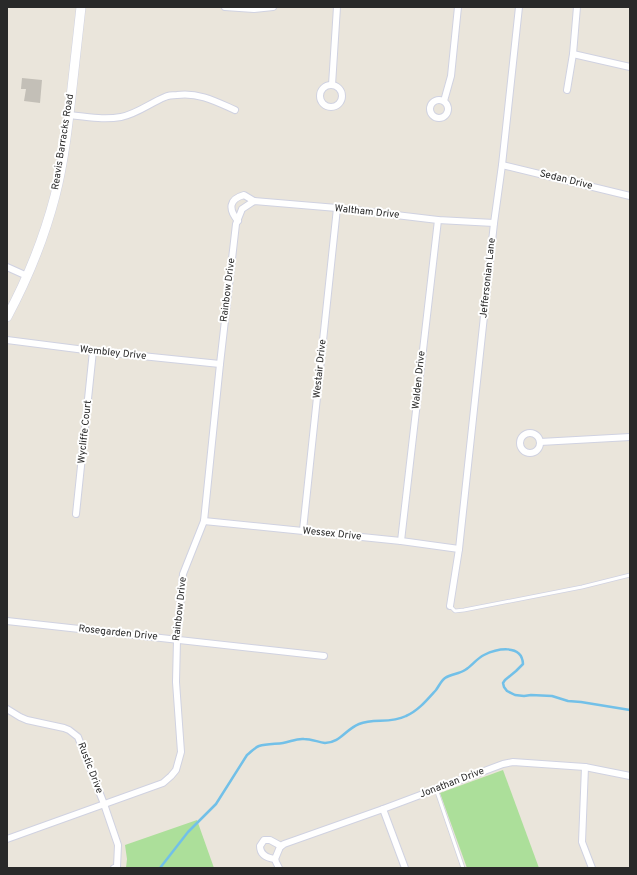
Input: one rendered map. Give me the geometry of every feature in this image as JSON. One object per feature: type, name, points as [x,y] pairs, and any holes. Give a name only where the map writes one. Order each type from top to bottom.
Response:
[{"type":"main road","name":"Reavis Barracks Road","points":[[7,317],[27,276],[43,236],[55,196],[69,115],[81,7]]},
{"type":"street","points":[[225,7],[254,9],[273,7]]},
{"type":"street","points":[[332,85],[337,7]]},
{"type":"street","points":[[444,101],[451,76],[458,7]]},
{"type":"street","name":"Jeffersonian Lane","points":[[450,606],[459,549],[519,7]]},
{"type":"street","points":[[566,90],[573,54],[577,7]]},
{"type":"street","points":[[573,54],[630,67]]},
{"type":"street","points":[[69,115],[106,119],[120,118],[142,109],[166,96],[184,94],[198,95],[212,99],[236,110]]},
{"type":"street","name":"Sedan Drive","points":[[502,165],[630,196]]},
{"type":"street","name":"Rainbow Drive","points":[[7,839],[163,783],[176,770],[181,752],[176,682],[177,640],[183,574],[204,521],[236,224],[238,221],[242,209],[254,202],[244,195],[239,196],[234,200],[231,207],[234,216],[238,221]]},
{"type":"street","name":"Waltham Drive","points":[[254,202],[337,208],[438,220],[494,223]]},
{"type":"street","name":"Westair Drive","points":[[303,530],[337,208]]},
{"type":"street","name":"Walden Drive","points":[[401,541],[438,220]]},
{"type":"street","points":[[7,267],[27,276]]},
{"type":"street","name":"Wembley Drive","points":[[7,340],[93,351],[220,364]]},
{"type":"street","name":"Wycliffe Court","points":[[76,514],[93,351]]},
{"type":"street","points":[[540,442],[630,437]]},
{"type":"street","name":"Wessex Drive","points":[[204,521],[303,530],[459,549]]},
{"type":"street","name":"Rosegarden Drive","points":[[7,621],[324,656]]},
{"type":"street","name":"Rustic Drive","points":[[7,709],[27,720],[70,730],[78,737],[118,845],[117,867],[114,868]]},
{"type":"street","name":"Jonathan Drive","points":[[281,846],[503,764],[513,762],[585,767],[630,776]]},
{"type":"street","points":[[585,767],[582,842],[592,868]]},
{"type":"street","points":[[383,809],[405,868]]},
{"type":"street","points":[[275,859],[264,856],[260,850],[260,846],[264,840],[270,840],[281,846],[275,859],[279,868]]},
{"type":"lane","points":[[450,606],[456,610],[464,610],[582,588],[630,575]]},
{"type":"lane","points":[[436,789],[464,868]]},
{"type":"green space","points":[[503,770],[539,868],[467,868],[440,793]]},
{"type":"green space","points":[[197,820],[214,868],[126,868],[127,859],[125,845]]},
{"type":"building","points":[[22,78],[42,80],[40,103],[24,101],[26,89],[21,89]]},
{"type":"waterway","points":[[160,868],[188,832],[216,804],[247,755],[259,746],[301,739],[309,739],[325,743],[335,741],[354,726],[359,724],[370,721],[394,720],[406,716],[422,705],[445,678],[465,670],[476,660],[489,653],[508,649],[513,650],[522,657],[523,664],[503,683],[507,691],[515,695],[552,696],[568,701],[630,710]]}]
